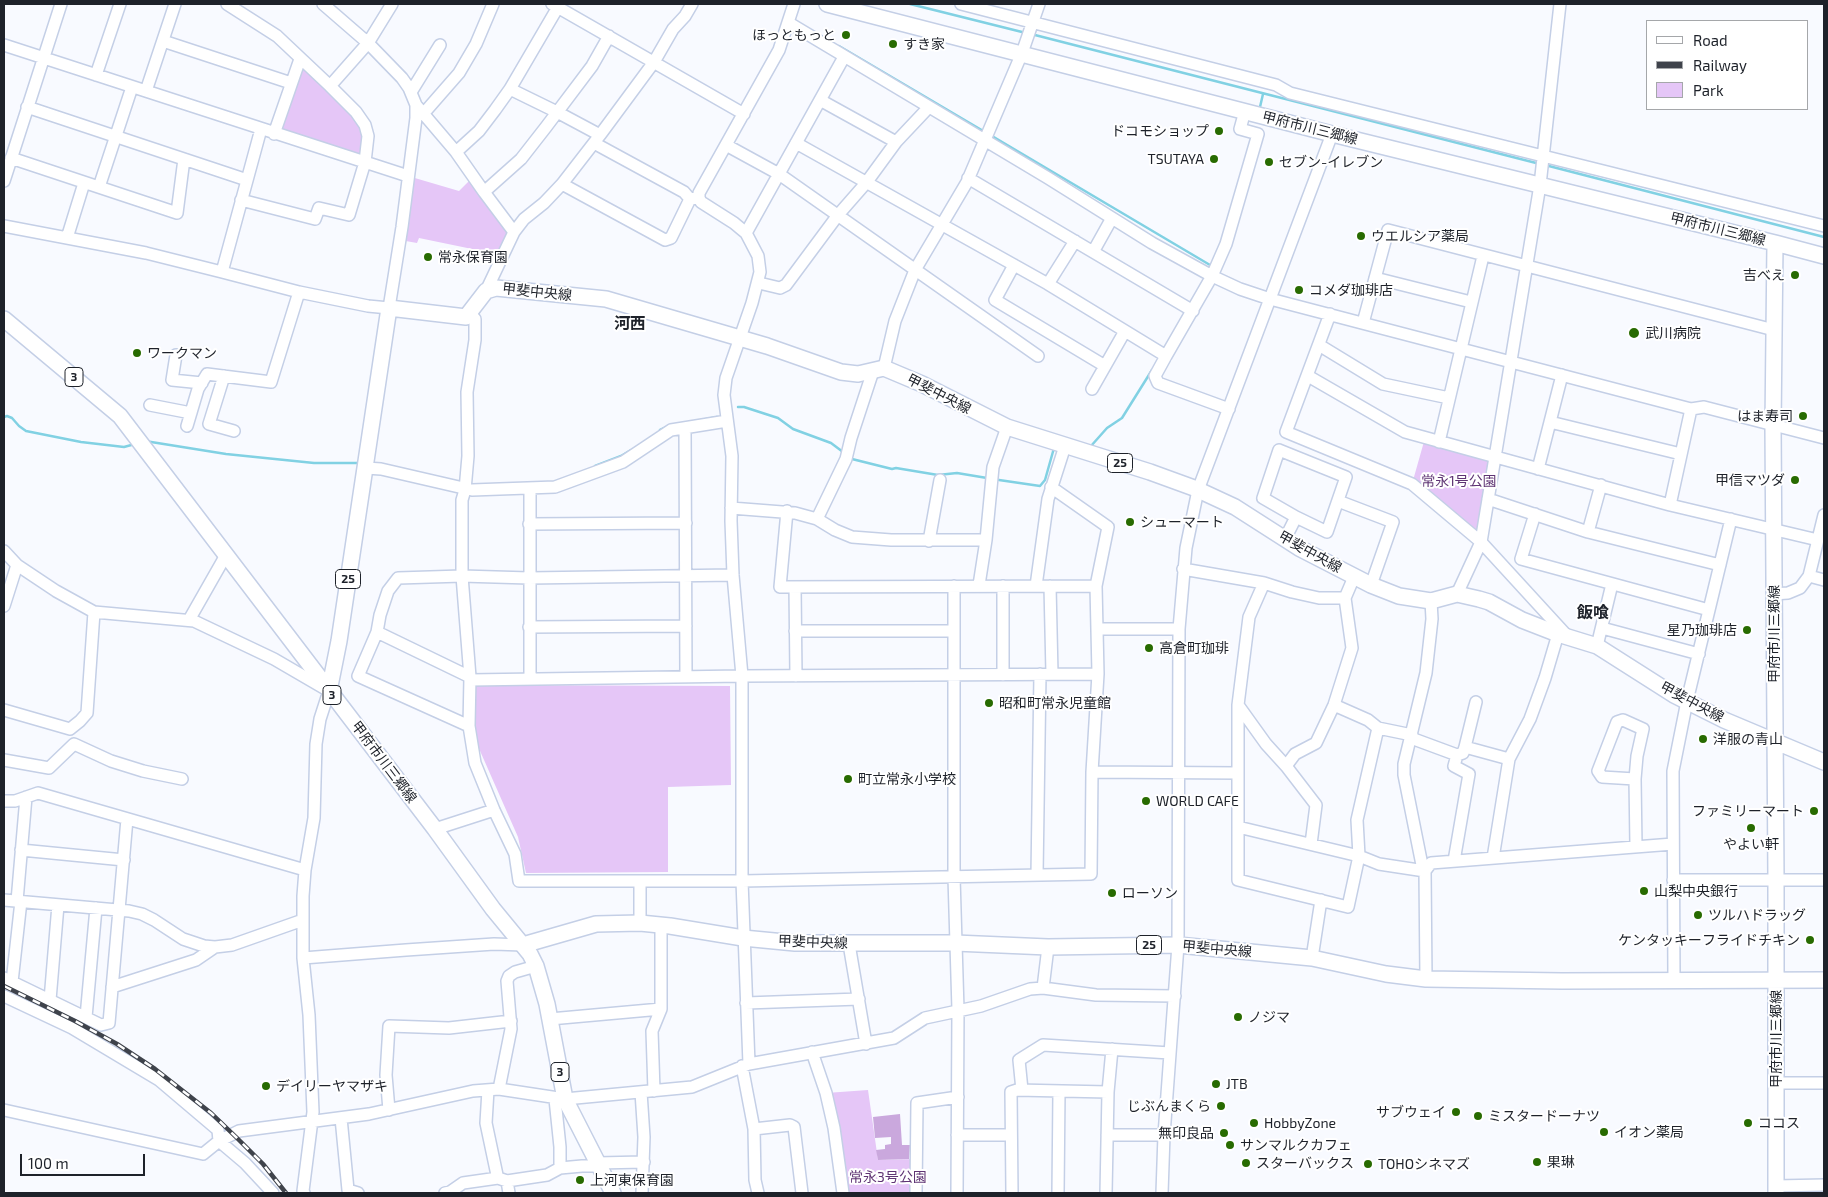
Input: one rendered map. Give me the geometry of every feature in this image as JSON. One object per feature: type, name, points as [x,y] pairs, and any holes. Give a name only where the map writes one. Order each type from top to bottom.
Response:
[{"type":"main road","name":"甲府市川三郷線","points":[[826,4],[1024,48],[1332,134],[1542,168],[1775,243],[1773,594],[1776,880],[1776,1190]]},
{"type":"main road","points":[[1775,243],[1824,256]]},
{"type":"main road","name":"甲斐中央線","points":[[469,313],[486,291],[496,288],[606,299],[740,338],[841,372],[858,374],[878,369],[922,384],[1007,427],[1150,472],[1198,490],[1235,507],[1286,540],[1354,577],[1399,596],[1431,601],[1457,594],[1489,602],[1522,620],[1597,646],[1687,702],[1724,720],[1824,762]]},
{"type":"main road","points":[[389,308],[457,317],[466,317],[469,313]]},
{"type":"main road","name":"25","points":[[329,691],[339,640],[389,308]]},
{"type":"main road","name":"甲府市川三郷線","points":[[4,319],[120,416],[530,954],[536,966],[550,1019],[560,1099],[613,1193]]},
{"type":"main road","name":"甲斐中央線","points":[[523,945],[596,924],[640,923],[743,938],[795,943],[955,942],[1048,947],[1178,945],[1312,958],[1386,974],[1426,979],[1562,981],[1824,980]]},
{"type":"street","points":[[4,181],[61,4]]},
{"type":"street","points":[[96,75],[120,4]]},
{"type":"street","points":[[146,91],[175,4]]},
{"type":"street","points":[[227,4],[276,36],[330,86],[356,112],[365,125],[368,136],[365,162],[350,215],[319,208],[315,219],[241,200]]},
{"type":"street","points":[[323,4],[368,43],[402,78],[420,109],[456,152],[514,232]]},
{"type":"street","points":[[330,86],[368,43],[392,4]]},
{"type":"street","points":[[4,226],[146,253],[299,292],[368,306],[389,308],[416,118],[420,109],[459,73],[476,44],[493,4]]},
{"type":"street","points":[[486,291],[514,232],[524,219],[544,203],[562,184],[654,62],[673,29],[685,16],[692,4]]},
{"type":"street","points":[[562,184],[665,240],[671,238],[694,199],[700,193],[779,50],[794,4]]},
{"type":"street","points":[[961,4],[1276,85],[1290,93],[1542,168],[1824,226]]},
{"type":"street","points":[[817,519],[846,459],[851,438],[915,270],[968,178],[1024,48],[1039,4]]},
{"type":"street","points":[[1457,594],[1482,542],[1542,168],[1560,4]]},
{"type":"street","points":[[456,152],[479,131],[510,89],[555,6],[744,114]]},
{"type":"street","points":[[789,23],[929,107],[986,136],[1152,243],[1240,289],[1270,299],[1691,409],[1704,407],[1824,438]]},
{"type":"street","points":[[484,192],[521,159],[592,66],[608,36]]},
{"type":"street","points":[[163,41],[291,83]]},
{"type":"street","points":[[4,45],[408,176]]},
{"type":"street","points":[[410,92],[440,45]]},
{"type":"street","points":[[746,233],[844,57]]},
{"type":"street","points":[[274,134],[300,59]]},
{"type":"street","points":[[99,187],[132,87]]},
{"type":"street","points":[[510,89],[557,112],[597,139],[734,223],[746,233],[758,256],[759,283],[726,378],[725,387],[732,456],[733,575],[742,676],[742,881],[746,1004],[745,1065],[754,1129],[755,1180],[758,1193]]},
{"type":"street","points":[[820,100],[896,142]]},
{"type":"street","points":[[27,107],[247,180]]},
{"type":"street","points":[[759,283],[780,288],[786,285],[896,142],[929,107]]},
{"type":"street","points":[[1229,409],[1158,382],[1155,376],[1212,276],[1226,244],[1258,134],[1240,129],[1245,111]]},
{"type":"street","points":[[222,272],[261,129]]},
{"type":"street","points":[[1162,1193],[1164,1135],[1178,945],[1179,629],[1183,569],[1192,511],[1198,490],[1332,134]]},
{"type":"street","points":[[796,143],[1048,284],[1166,356]]},
{"type":"street","points":[[726,145],[779,174],[1038,356]]},
{"type":"street","points":[[11,158],[177,213],[184,159]]},
{"type":"street","points":[[968,178],[1193,311]]},
{"type":"street","points":[[67,238],[84,183]]},
{"type":"street","points":[[1093,252],[1112,218]]},
{"type":"street","points":[[1363,323],[1388,230],[1527,268],[1774,330]]},
{"type":"street","points":[[1048,284],[1075,241]]},
{"type":"street","points":[[1439,442],[1483,256]]},
{"type":"street","points":[[1014,265],[995,300],[1105,366]]},
{"type":"street","points":[[1375,278],[1472,302]]},
{"type":"street","points":[[187,426],[198,389],[207,374],[271,382],[299,292]]},
{"type":"street","points":[[469,313],[475,319],[475,340],[467,392],[468,456],[466,487],[462,500],[462,576],[470,679],[469,726],[475,762],[494,810],[515,854],[519,881],[742,881],[1091,874],[1092,772],[1098,674],[1096,586],[1108,527],[1051,487]]},
{"type":"street","points":[[1330,314],[1286,432],[1412,484],[1482,542],[1564,636],[1545,678],[1530,719],[1509,759],[1492,858]]},
{"type":"street","points":[[1092,388],[1125,331]]},
{"type":"street","points":[[1319,345],[1384,384],[1449,398]]},
{"type":"street","points":[[176,355],[172,380],[202,383]]},
{"type":"street","points":[[1538,469],[1562,375]]},
{"type":"street","points":[[224,376],[209,424],[234,431]]},
{"type":"street","points":[[1308,376],[1405,432],[1670,505],[1818,540]]},
{"type":"street","points":[[150,405],[191,412]]},
{"type":"street","points":[[1670,505],[1691,409]]},
{"type":"street","points":[[366,465],[466,487],[555,487],[623,462],[671,430],[727,421]]},
{"type":"street","points":[[1550,422],[1682,454]]},
{"type":"street","points":[[979,585],[986,540],[993,466],[1007,427]]},
{"type":"street","points":[[685,428],[686,677]]},
{"type":"street","points":[[1036,586],[1048,499],[1064,446]]},
{"type":"street","points":[[1279,450],[1346,478],[1327,532],[1296,517],[1263,498],[1279,450]]},
{"type":"street","points":[[929,541],[940,480]]},
{"type":"street","points":[[1588,532],[1601,485]]},
{"type":"street","points":[[530,488],[530,679]]},
{"type":"street","points":[[1488,499],[1588,532],[1720,565]]},
{"type":"street","points":[[1338,501],[1392,522],[1371,585]]},
{"type":"street","points":[[731,508],[787,511],[817,519],[835,530],[852,537],[929,541],[986,540]]},
{"type":"street","points":[[787,511],[780,587],[1096,586]]},
{"type":"street","points":[[1535,514],[1521,559],[1710,610]]},
{"type":"street","points":[[1773,594],[1788,593],[1800,588],[1809,576],[1824,515]]},
{"type":"street","points":[[1286,540],[1296,517]]},
{"type":"street","points":[[1674,981],[1673,771],[1698,654],[1731,519]]},
{"type":"street","points":[[529,524],[686,523]]},
{"type":"street","points":[[4,551],[17,565],[56,591],[94,612],[194,621],[274,660],[329,691],[320,719],[316,744],[314,818],[305,870],[303,896],[303,958],[310,1024],[312,1121],[304,1193]]},
{"type":"street","points":[[189,620],[226,556]]},
{"type":"street","points":[[4,606],[17,565]]},
{"type":"street","points":[[1183,569],[1264,583],[1319,598],[1345,598]]},
{"type":"street","points":[[469,726],[358,676],[377,632],[380,615],[388,591],[398,578],[733,575]]},
{"type":"street","points":[[1809,576],[1824,580]]},
{"type":"street","points":[[1286,766],[1295,754],[1316,743],[1334,705],[1352,648],[1345,598],[1354,577]]},
{"type":"street","points":[[1264,583],[1248,617],[1238,705],[1238,880],[1348,907],[1359,856],[1358,820],[1378,728]]},
{"type":"street","points":[[1597,646],[1612,584]]},
{"type":"street","points":[[954,586],[952,675],[955,942],[958,1010],[957,1193]]},
{"type":"street","points":[[1003,586],[1003,675]]},
{"type":"street","points":[[1050,586],[1052,674]]},
{"type":"street","points":[[795,587],[796,676]]},
{"type":"street","points":[[1426,979],[1425,871],[1422,865],[1404,775],[1404,764],[1426,674],[1432,619],[1431,601]]},
{"type":"street","points":[[4,710],[70,728],[74,727],[87,713],[94,612]]},
{"type":"street","points":[[529,627],[686,626]]},
{"type":"street","points":[[1602,628],[1698,654]]},
{"type":"street","points":[[1097,629],[1179,629]]},
{"type":"street","points":[[795,631],[953,631]]},
{"type":"street","points":[[377,632],[470,679],[1098,674]]},
{"type":"street","points":[[1037,875],[1040,674]]},
{"type":"street","points":[[1454,861],[1469,774],[1454,766],[1461,751],[1476,702]]},
{"type":"street","points":[[1238,705],[1266,744],[1316,804],[1311,844]]},
{"type":"street","points":[[1334,705],[1368,720],[1378,728],[1461,751],[1509,759]]},
{"type":"street","points":[[1635,779],[1602,777],[1598,771],[1617,722],[1623,720],[1643,729],[1637,756],[1635,779],[1636,846]]},
{"type":"street","points":[[70,728],[74,744]]},
{"type":"street","points":[[4,760],[49,768],[74,744]]},
{"type":"street","points":[[74,744],[111,761],[135,769],[182,779]]},
{"type":"street","points":[[1092,772],[1238,773]]},
{"type":"street","points":[[4,801],[15,801],[38,793],[305,870]]},
{"type":"street","points":[[26,797],[19,901],[8,980],[101,1024],[109,1023],[128,819]]},
{"type":"street","points":[[435,829],[494,810]]},
{"type":"street","points":[[1238,827],[1359,856],[1379,864],[1425,871]]},
{"type":"street","points":[[1425,871],[1430,863],[1673,844]]},
{"type":"street","points":[[21,850],[124,860]]},
{"type":"street","points":[[640,880],[640,923]]},
{"type":"street","points":[[1673,880],[1824,880]]},
{"type":"street","points":[[4,900],[120,910],[142,914],[183,938],[204,946],[215,947],[232,945],[303,920]]},
{"type":"street","points":[[1312,958],[1322,900]]},
{"type":"street","points":[[50,1000],[58,905]]},
{"type":"street","points":[[86,1017],[96,908]]},
{"type":"street","points":[[654,1090],[652,1031],[661,1009],[660,925]]},
{"type":"street","points":[[303,958],[494,944],[523,945]]},
{"type":"street","points":[[849,944],[866,1044]]},
{"type":"street","points":[[112,987],[196,960],[215,947]]},
{"type":"street","points":[[1043,988],[1048,947]]},
{"type":"street","points":[[509,1193],[486,1124],[493,1090],[511,1029],[507,980],[515,972],[536,966]]},
{"type":"street","points":[[4,1110],[203,1154],[219,1141],[239,1131],[369,1114],[473,1091],[520,1091],[560,1099],[692,1087],[745,1065],[894,1038],[925,1018],[981,1006],[1030,990],[1043,988],[1096,995],[1175,996]]},
{"type":"street","points":[[4,996],[72,1028],[159,1080],[218,1130],[219,1141],[245,1163],[273,1193]]},
{"type":"street","points":[[746,1004],[859,1000]]},
{"type":"street","points":[[550,1019],[661,1009]]},
{"type":"street","points":[[389,1110],[386,1075],[388,1026],[450,1028],[511,1021]]},
{"type":"street","points":[[1022,1090],[1019,1060],[1043,1045],[1170,1053]]},
{"type":"street","points":[[1106,1193],[1108,1092],[1112,1050]]},
{"type":"street","points":[[812,1052],[825,1090],[834,1128],[843,1193]]},
{"type":"street","points":[[1776,1083],[1824,1083]]},
{"type":"street","points":[[1012,1193],[1012,1092],[1022,1090],[1108,1092]]},
{"type":"street","points":[[641,1092],[644,1162],[642,1193]]},
{"type":"street","points":[[1058,1193],[1059,1092]]},
{"type":"street","points":[[916,1193],[917,1103],[958,1097]]},
{"type":"street","points":[[560,1099],[560,1168]]},
{"type":"street","points":[[341,1118],[348,1190],[358,1193]]},
{"type":"street","points":[[754,1129],[790,1125],[794,1127],[802,1193]]},
{"type":"street","points":[[957,1135],[1012,1136]]},
{"type":"street","points":[[1107,1135],[1164,1135]]},
{"type":"street","points":[[445,1193],[463,1183],[547,1175],[560,1168],[644,1162]]},
{"type":"street","points":[[1776,1190],[1824,1185]]},
{"type":"green space","points":[[300,59],[365,125],[365,162],[274,134]]},
{"type":"green space","points":[[408,176],[459,191],[473,177],[514,232],[501,260],[477,250],[419,238],[417,243],[400,240]]},
{"type":"green space","name":"常永1号公園","points":[[1425,438],[1495,458],[1481,542],[1412,484]]},
{"type":"green space","points":[[474,685],[730,686],[731,785],[668,787],[668,872],[526,873],[518,837],[473,735]]},
{"type":"green space","name":"常永3号公園","points":[[868,1090],[878,1160],[916,1159],[916,1193],[843,1193],[826,1093]]},
{"type":"shaded area","points":[[900,1114],[902,1145],[910,1145],[909,1159],[878,1160],[876,1150],[885,1149],[885,1145],[891,1144],[891,1137],[875,1138],[873,1117]]},
{"type":"waterway","points":[[910,4],[1026,33]]},
{"type":"waterway","points":[[1031,34],[1540,164]]},
{"type":"waterway","points":[[839,46],[985,132]]},
{"type":"waterway","points":[[1260,107],[1263,94]]},
{"type":"waterway","points":[[992,136],[1210,265]]},
{"type":"waterway","points":[[1545,165],[1824,237]]},
{"type":"waterway","points":[[1091,446],[1107,428],[1122,418],[1152,370]]},
{"type":"waterway","points":[[738,407],[744,407],[778,418],[793,429],[831,443],[843,452]]},
{"type":"waterway","points":[[4,417],[12,418],[26,431],[81,442],[124,447],[135,444]]},
{"type":"waterway","points":[[701,420],[717,417]]},
{"type":"waterway","points":[[660,430],[671,425]]},
{"type":"waterway","points":[[145,441],[226,454],[314,463],[360,463]]},
{"type":"waterway","points":[[999,480],[1040,486],[1045,480],[1055,448]]},
{"type":"waterway","points":[[595,466],[631,450]]},
{"type":"waterway","points":[[852,459],[892,469],[896,468],[938,475],[957,473],[987,478]]},
{"type":"railway","points":[[4,986],[117,1044],[155,1069],[211,1113],[263,1164],[286,1193]]},
{"type":"place","name":"ほっともっと","points":[[846,35]]},
{"type":"place","name":"すき家","points":[[893,44]]},
{"type":"place","name":"ドコモショップ","points":[[1219,131]]},
{"type":"place","name":"TSUTAYA","points":[[1214,159]]},
{"type":"place","name":"セブン-イレブン","points":[[1269,162]]},
{"type":"place","name":"ウエルシア薬局","points":[[1361,236]]},
{"type":"place","name":"常永保育園","points":[[428,257]]},
{"type":"place","name":"吉べえ","points":[[1795,275]]},
{"type":"place","name":"コメダ珈琲店","points":[[1299,290]]},
{"type":"place","name":"武川病院","points":[[1634,333]]},
{"type":"place","name":"ワークマン","points":[[137,353]]},
{"type":"place","name":"はま寿司","points":[[1803,416]]},
{"type":"place","name":"甲信マツダ","points":[[1795,480]]},
{"type":"place","name":"シューマート","points":[[1130,522]]},
{"type":"place","name":"星乃珈琲店","points":[[1747,630]]},
{"type":"place","name":"高倉町珈琲","points":[[1149,648]]},
{"type":"place","name":"昭和町常永児童館","points":[[989,703]]},
{"type":"place","name":"洋服の青山","points":[[1703,739]]},
{"type":"place","name":"町立常永小学校","points":[[848,779]]},
{"type":"place","name":"WORLD CAFE","points":[[1146,801]]},
{"type":"place","name":"ファミリーマート","points":[[1814,811]]},
{"type":"place","name":"やよい軒","points":[[1751,828]]},
{"type":"place","name":"山梨中央銀行","points":[[1644,891]]},
{"type":"place","name":"ローソン","points":[[1112,893]]},
{"type":"place","name":"ツルハドラッグ","points":[[1698,915]]},
{"type":"place","name":"ケンタッキーフライドチキン","points":[[1810,940]]},
{"type":"place","name":"ノジマ","points":[[1238,1017]]},
{"type":"place","name":"JTB","points":[[1216,1084]]},
{"type":"place","name":"デイリーヤマザキ","points":[[266,1086]]},
{"type":"place","name":"じぶんまくら","points":[[1221,1106]]},
{"type":"place","name":"サブウェイ","points":[[1456,1112]]},
{"type":"place","name":"ミスタードーナツ","points":[[1478,1116]]},
{"type":"place","name":"HobbyZone","points":[[1254,1123]]},
{"type":"place","name":"ココス","points":[[1748,1123]]},
{"type":"place","name":"イオン薬局","points":[[1604,1132]]},
{"type":"place","name":"無印良品","points":[[1224,1133]]},
{"type":"place","name":"サンマルクカフェ","points":[[1230,1145]]},
{"type":"place","name":"果琳","points":[[1537,1162]]},
{"type":"place","name":"スターバックス","points":[[1246,1163]]},
{"type":"place","name":"TOHOシネマズ","points":[[1368,1164]]},
{"type":"place","name":"上河東保育園","points":[[580,1180]]},
{"type":"district","name":"河西","points":[[630,324]]},
{"type":"district","name":"飯喰","points":[[1593,613]]}]
